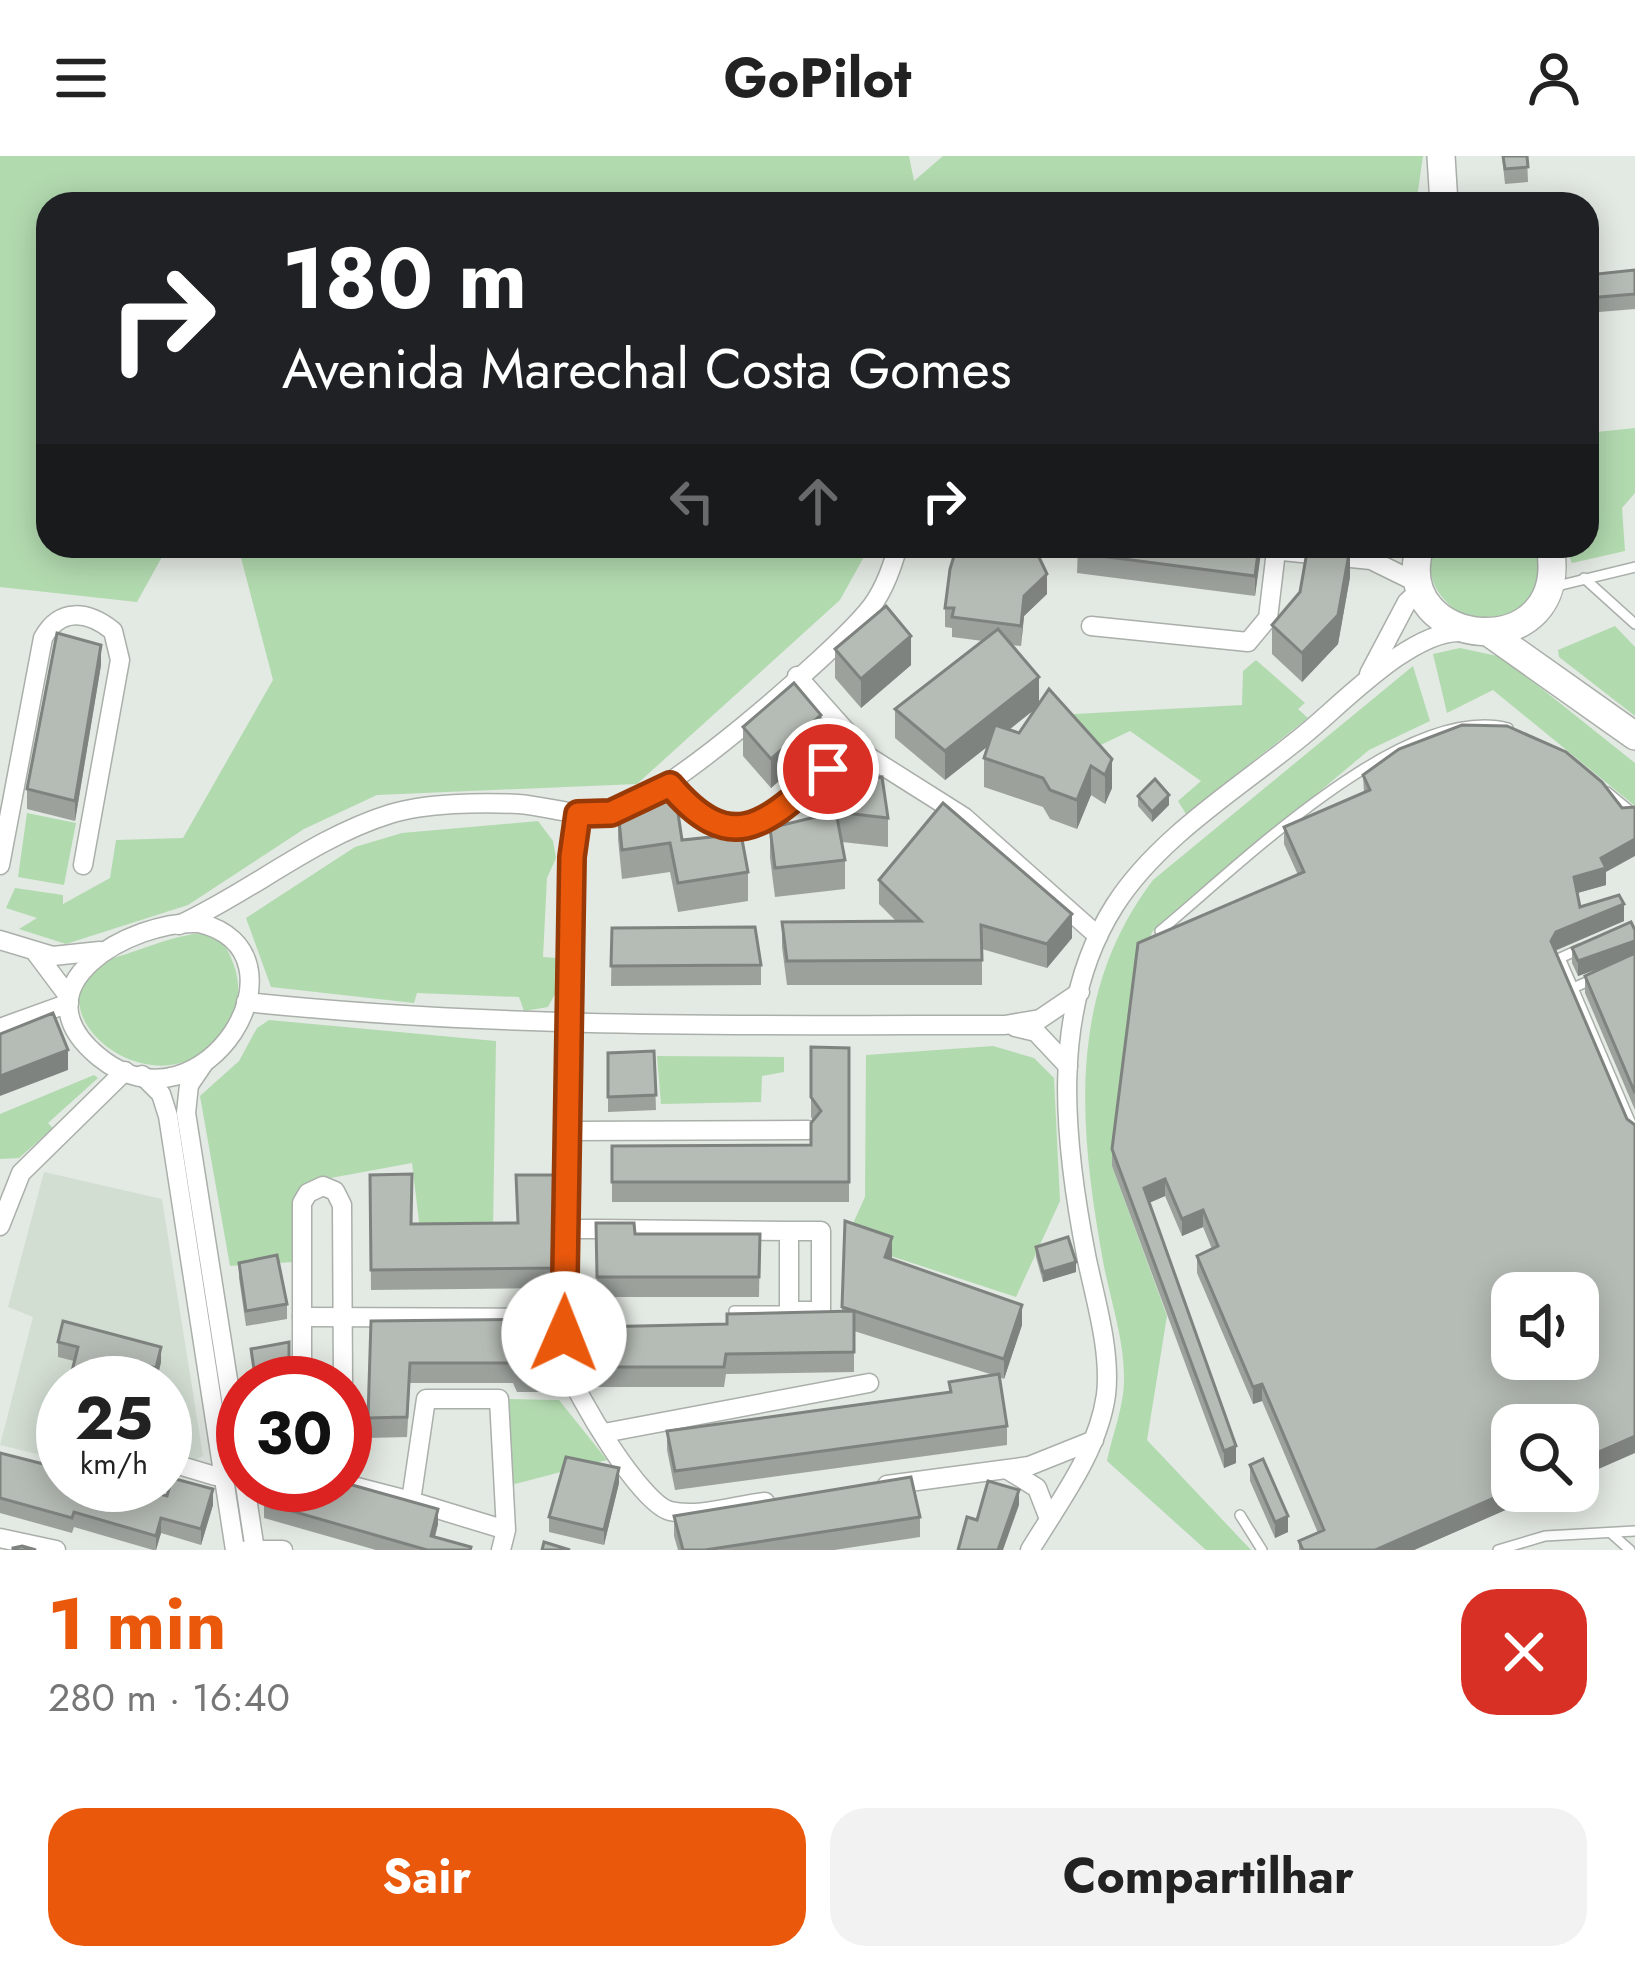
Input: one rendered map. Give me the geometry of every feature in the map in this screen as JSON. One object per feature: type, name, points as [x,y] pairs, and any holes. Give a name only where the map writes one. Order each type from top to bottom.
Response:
[{"type":"main road","points":[[1441,156],[1443,192]]},
{"type":"main road","points":[[1420,558],[1421,586],[1442,620],[1480,633],[1567,684],[1635,736]]},
{"type":"main road","points":[[1549,558],[1538,642],[1567,684]]},
{"type":"main road","points":[[1480,633],[1526,620],[1544,599]]},
{"type":"street","points":[[0,940],[36,953],[67,956],[105,950],[179,925],[246,892],[337,835],[396,812],[517,804],[578,814],[611,813],[670,785],[870,610],[893,558]]},
{"type":"street","points":[[1090,626],[1248,642],[1268,618],[1273,558]]},
{"type":"street","points":[[1355,558],[1371,560],[1421,586],[1407,602],[1364,684]]},
{"type":"street","points":[[0,866],[43,638],[54,622],[75,614],[101,622],[120,646],[83,865]]},
{"type":"street","points":[[1031,1550],[1094,1440],[1106,1376],[1072,1183],[1069,1066],[1080,992],[1098,936],[1115,904],[1152,860],[1364,684],[1436,635],[1480,633]]},
{"type":"street","points":[[797,676],[877,763],[964,817],[1098,936]]},
{"type":"street","points":[[670,785],[688,804],[717,822],[737,830],[755,828],[857,744]]},
{"type":"street","points":[[578,814],[572,857],[566,1131],[564,1326],[570,1378],[658,1506],[682,1512],[793,1498]]},
{"type":"street","points":[[190,1197],[185,1103],[189,1085],[231,1039],[246,1003],[247,969],[235,942],[231,912],[246,892]]},
{"type":"street","points":[[179,925],[209,925],[235,942]]},
{"type":"street","points":[[0,1028],[69,1000],[80,968],[105,950]]},
{"type":"street","points":[[36,953],[69,1000],[86,1044],[133,1073],[165,1103],[190,1197],[218,1356]]},
{"type":"street","points":[[246,1003],[414,1020],[568,1027],[1005,1025],[1040,1019],[1080,992]]},
{"type":"street","points":[[1005,1025],[1036,1032],[1069,1066]]},
{"type":"street","points":[[0,1226],[21,1173],[133,1073],[172,1075],[204,1064]]},
{"type":"street","points":[[566,1131],[808,1130]]},
{"type":"street","points":[[302,1356],[302,1203],[308,1193],[322,1186],[335,1191],[342,1205],[343,1356]]},
{"type":"street","points":[[565,1229],[821,1231],[821,1311],[789,1311],[789,1231]]},
{"type":"street","points":[[302,1317],[564,1326]]},
{"type":"street","points":[[604,1433],[869,1383]]},
{"type":"street","points":[[411,1501],[426,1400],[499,1399],[506,1530],[501,1550]]},
{"type":"street","points":[[863,1488],[1008,1470],[1047,1461],[1094,1440]]},
{"type":"street","points":[[1008,1470],[1037,1488],[1049,1519]]},
{"type":"street","points":[[372,1491],[506,1530]]},
{"type":"street","points":[[236,1550],[237,1512]]},
{"type":"street","points":[[247,1512],[252,1550],[283,1550]]},
{"type":"street","points":[[0,1538],[56,1550]]},
{"type":"lane","points":[[1544,599],[1584,578],[1635,568]]},
{"type":"lane","points":[[1584,578],[1635,624]]},
{"type":"lane","points":[[1160,931],[1361,767],[1454,726],[1478,723],[1523,734]]},
{"type":"lane","points":[[1590,778],[1635,815]]},
{"type":"lane","points":[[1598,942],[1560,958],[1635,1133]]},
{"type":"lane","points":[[1573,988],[1614,971]]},
{"type":"lane","points":[[734,1312],[789,1311]]},
{"type":"lane","points":[[564,1326],[629,1333]]},
{"type":"lane","points":[[1240,1515],[1262,1550]]},
{"type":"lane","points":[[1498,1550],[1545,1536],[1635,1531]]},
{"type":"lane","points":[[1612,1534],[1630,1550]]},
{"type":"shaded area","points":[[44,1172],[162,1199],[187,1356],[36,1356],[36,1454],[0,1445],[33,1317],[8,1307]]},
{"type":"shaded area","points":[[192,1387],[203,1456],[192,1458]]},
{"type":"green space","points":[[0,156],[909,156],[914,181],[943,156],[1423,156],[1418,192],[36,192],[36,558],[161,558],[137,602],[0,587]]},
{"type":"green space","points":[[1635,428],[1635,493],[1622,508],[1625,551],[1599,557],[1599,432]]},
{"type":"green space","points":[[241,558],[863,558],[840,600],[637,784],[377,795],[304,829],[188,905],[66,944],[19,929],[37,918],[6,908],[15,888],[63,895],[63,904],[110,878],[116,840],[183,838],[273,680]]},
{"type":"green space","points":[[1540,558],[1539,593],[1510,620],[1470,622],[1437,590],[1431,559]]},
{"type":"green space","points":[[1615,626],[1635,647],[1635,716],[1559,657],[1558,650]]},
{"type":"green space","points":[[1460,648],[1502,657],[1635,763],[1635,806],[1493,690],[1447,713],[1433,654]]},
{"type":"green space","points":[[1256,660],[1305,703],[1298,709],[1308,718],[1186,814],[1178,801],[1201,781],[1130,731],[1086,752],[1056,715],[1242,705],[1243,671]]},
{"type":"green space","points":[[1413,666],[1430,721],[1369,750],[1153,931],[1138,960],[1112,1166],[1167,1316],[1147,1440],[1251,1550],[1206,1550],[1107,1461],[1122,1400],[1124,1366],[1088,1161],[1086,1063],[1093,1016],[1105,969],[1125,924],[1153,880]]},
{"type":"green space","points":[[27,813],[76,823],[64,885],[18,877]]},
{"type":"green space","points":[[538,821],[553,841],[556,858],[547,878],[543,957],[557,958],[555,994],[548,1007],[524,1011],[519,997],[417,993],[414,1003],[271,987],[246,918],[355,847],[402,833]]},
{"type":"green space","points":[[203,933],[220,938],[235,969],[238,990],[228,1024],[203,1053],[173,1065],[142,1063],[115,1052],[93,1033],[80,1010],[81,987],[98,965],[167,940]]},
{"type":"green space","points":[[269,1020],[496,1041],[493,1230],[420,1230],[412,1163],[309,1182],[297,1193],[293,1262],[230,1266],[200,1096],[239,1061],[257,1028]]},
{"type":"green space","points":[[993,1046],[1034,1058],[1054,1078],[1060,1201],[1016,1297],[845,1241],[865,1197],[866,1055]]},
{"type":"green space","points":[[657,1056],[784,1057],[784,1072],[762,1076],[761,1102],[661,1104]]},
{"type":"green space","points":[[94,1075],[98,1078],[48,1123],[53,1128],[19,1158],[0,1159],[0,1114]]},
{"type":"green space","points":[[506,1399],[559,1400],[607,1460],[511,1485]]},
{"type":"building","points":[[1503,156],[1527,156],[1528,167],[1505,169]]},
{"type":"building","points":[[1635,270],[1635,294],[1599,297],[1599,274]]},
{"type":"building","points":[[953,558],[1039,558],[1047,574],[1024,596],[1021,626],[952,617],[954,608],[945,608]]},
{"type":"building","points":[[1116,558],[1257,558],[1255,576]]},
{"type":"building","points":[[1306,558],[1348,558],[1338,615],[1302,653],[1272,625],[1300,592]]},
{"type":"building","points":[[886,606],[911,636],[861,679],[835,649]]},
{"type":"building","points":[[998,629],[1039,677],[945,751],[895,709]]},
{"type":"building","points":[[57,633],[101,645],[75,801],[27,789]]},
{"type":"building","points":[[794,683],[821,715],[771,759],[743,727]]},
{"type":"building","points":[[1049,689],[1112,759],[1105,775],[1091,766],[1077,800],[1050,790],[1043,778],[984,758],[995,725],[1019,733]]},
{"type":"building","points":[[1462,725],[1507,726],[1566,752],[1602,782],[1622,808],[1635,807],[1635,839],[1601,858],[1606,868],[1574,877],[1580,907],[1619,895],[1624,904],[1556,932],[1551,941],[1627,1119],[1635,1125],[1635,1436],[1599,1452],[1599,1404],[1491,1404],[1491,1499],[1375,1550],[1303,1550],[1299,1541],[1324,1530],[1262,1384],[1253,1387],[1197,1256],[1218,1246],[1203,1210],[1182,1219],[1165,1179],[1144,1188],[1236,1446],[1224,1451],[1112,1149],[1138,943],[1304,872],[1284,827],[1370,790],[1363,775],[1399,749]]},
{"type":"building","points":[[882,777],[888,818],[836,812],[829,784]]},
{"type":"building","points":[[1155,779],[1169,795],[1152,812],[1138,796]]},
{"type":"building","points":[[676,800],[682,840],[741,834],[748,872],[678,883],[670,843],[622,850],[618,810]]},
{"type":"building","points":[[943,803],[1072,914],[1047,944],[981,925],[982,960],[787,961],[782,922],[921,921],[879,880]]},
{"type":"building","points":[[836,812],[845,860],[775,868],[770,828]]},
{"type":"building","points":[[1631,922],[1635,941],[1578,961],[1572,948]]},
{"type":"building","points":[[755,927],[761,965],[611,966],[612,928]]},
{"type":"building","points":[[1635,953],[1635,1093],[1585,976]]},
{"type":"building","points":[[53,1013],[68,1050],[0,1076],[0,1034]]},
{"type":"building","points":[[811,1047],[849,1048],[849,1182],[612,1182],[612,1146],[811,1145],[811,1123],[821,1111],[811,1097]]},
{"type":"building","points":[[654,1051],[656,1095],[608,1097],[608,1053]]},
{"type":"building","points":[[412,1174],[411,1224],[518,1223],[516,1175],[554,1175],[552,1268],[371,1270],[370,1175]]},
{"type":"building","points":[[845,1221],[892,1237],[885,1257],[1022,1305],[1004,1359],[842,1307]]},
{"type":"building","points":[[596,1223],[634,1223],[635,1234],[760,1234],[759,1277],[597,1277]]},
{"type":"building","points":[[1068,1237],[1076,1262],[1043,1272],[1036,1247]]},
{"type":"building","points":[[277,1255],[287,1304],[246,1311],[239,1263]]},
{"type":"building","points":[[854,1311],[854,1352],[726,1354],[724,1367],[597,1367],[596,1327],[727,1324],[727,1314]]},
{"type":"building","points":[[552,1319],[559,1372],[517,1372],[513,1363],[410,1363],[407,1417],[372,1418],[371,1321]]},
{"type":"building","points":[[63,1321],[161,1347],[159,1356],[76,1356],[78,1347],[58,1342]]},
{"type":"building","points":[[289,1342],[289,1356],[252,1356],[251,1349]]},
{"type":"building","points":[[999,1374],[1007,1426],[675,1471],[667,1431],[951,1392],[949,1382]]},
{"type":"building","points":[[0,1453],[36,1462],[36,1508],[0,1498]]},
{"type":"building","points":[[566,1457],[619,1468],[604,1530],[549,1517]]},
{"type":"building","points":[[1263,1459],[1288,1516],[1275,1522],[1250,1465]]},
{"type":"building","points":[[911,1477],[920,1517],[683,1550],[674,1516]]},
{"type":"building","points":[[988,1481],[1019,1490],[998,1550],[958,1550],[967,1517],[977,1520]]},
{"type":"building","points":[[192,1483],[213,1489],[201,1529],[161,1518],[156,1536],[74,1512],[192,1512]]},
{"type":"building","points":[[372,1491],[438,1509],[431,1536],[471,1547],[427,1550],[295,1512],[372,1512]]},
{"type":"building","points":[[544,1542],[570,1550],[542,1550]]},
{"type":"route","points":[[564,1334],[572,857],[578,814],[611,813],[642,803],[670,785],[695,809],[729,828],[747,830],[770,819],[828,769]]}]
